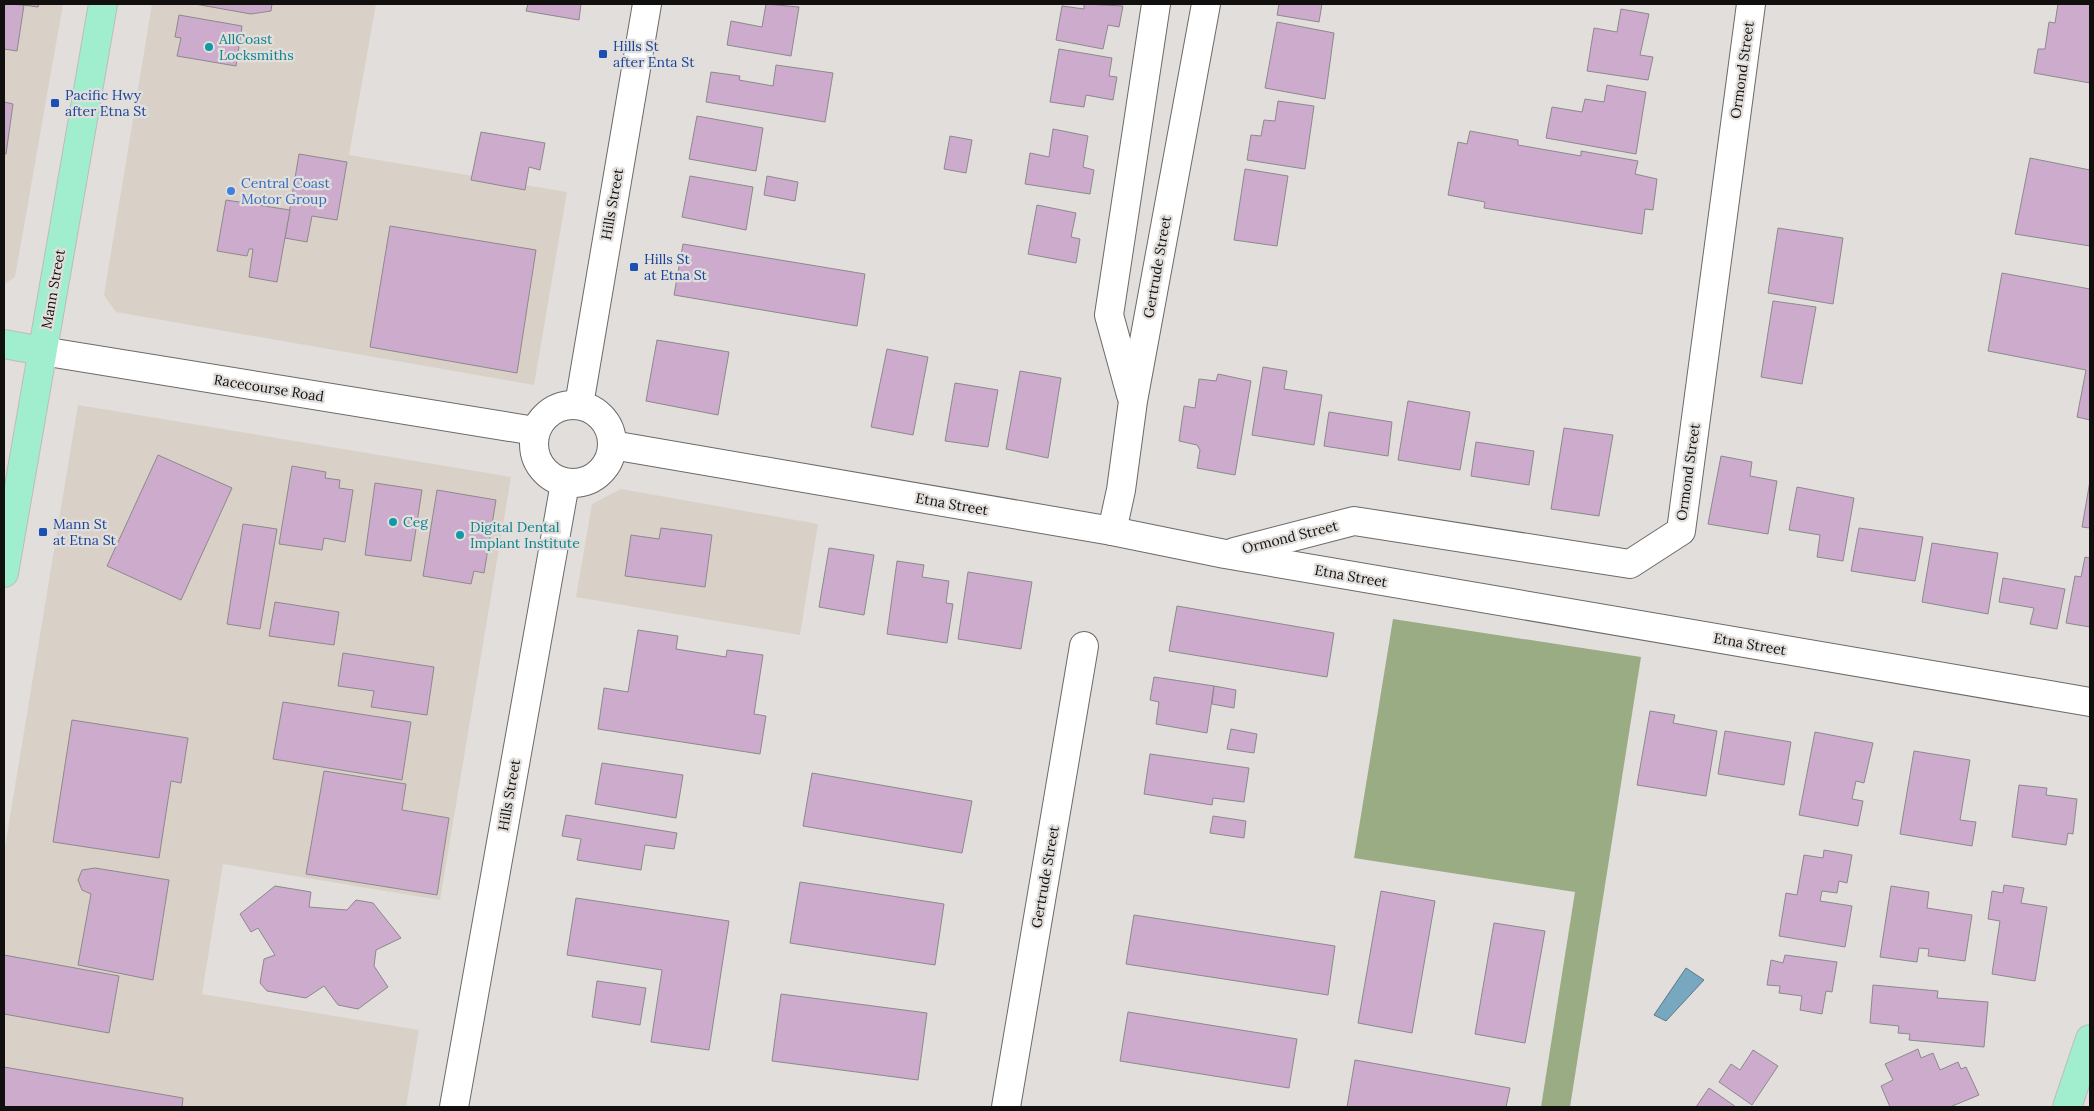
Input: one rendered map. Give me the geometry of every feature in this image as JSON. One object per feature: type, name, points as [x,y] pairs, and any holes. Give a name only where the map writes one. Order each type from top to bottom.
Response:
[{"type":"main road","name":"Mann Street","points":[[4,574],[103,4]]},
{"type":"main road","name":"Racecourse Road","points":[[4,344],[42,351]]},
{"type":"main road","points":[[2067,1107],[2090,1039]]},
{"type":"street","name":"Hills Street","points":[[579,405],[647,4]]},
{"type":"street","points":[[1133,401],[1109,315],[1156,4]]},
{"type":"street","name":"Gertrude Street","points":[[1112,532],[1121,490],[1133,401],[1206,4]]},
{"type":"street","name":"Ormond Street","points":[[1225,554],[1354,521],[1630,564],[1680,531],[1751,4]]},
{"type":"street","name":"Racecourse Road","points":[[42,351],[535,431]]},
{"type":"street","points":[[579,405],[600,414],[607,423],[611,434],[610,456],[605,466],[587,480],[576,483],[565,482],[552,477],[542,468],[535,457],[533,444],[535,431],[548,413],[557,407],[579,405]]},
{"type":"street","name":"Etna Street","points":[[612,445],[1112,532],[1225,554],[2090,702]]},
{"type":"street","name":"Hills Street","points":[[454,1107],[565,482]]},
{"type":"street","name":"Gertrude Street","points":[[1006,1107],[1084,646]]},
{"type":"shaded area","points":[[4,4],[63,4],[15,277],[4,284]]},
{"type":"shaded area","points":[[152,4],[376,4],[349,155],[567,192],[534,385],[116,312],[104,295]]},
{"type":"shaded area","points":[[78,405],[511,477],[440,900],[223,864],[202,994],[419,1030],[406,1107],[4,1107],[4,853]]},
{"type":"shaded area","points":[[621,489],[818,524],[800,635],[576,597],[592,504]]},
{"type":"green space","points":[[1393,619],[1641,657],[1570,1107],[1541,1107],[1575,892],[1354,858]]},
{"type":"water","points":[[1686,968],[1704,980],[1666,1021],[1654,1015]]},
{"type":"building","points":[[4,4],[24,5],[17,51],[4,49]]},
{"type":"building","points":[[16,4],[39,4],[38,7]]},
{"type":"building","points":[[195,4],[272,4],[271,11],[251,14]]},
{"type":"building","points":[[528,4],[581,4],[579,20],[526,11]]},
{"type":"building","points":[[766,4],[799,7],[791,56],[727,45],[731,21],[762,27]]},
{"type":"building","points":[[1084,4],[1123,6],[1119,27],[1108,25],[1103,49],[1056,40],[1062,6],[1084,9]]},
{"type":"building","points":[[1279,4],[1322,4],[1319,22],[1277,15]]},
{"type":"building","points":[[2058,4],[2090,4],[2090,83],[2034,73],[2038,49],[2045,49],[2049,22],[2055,23]]},
{"type":"building","points":[[1621,9],[1649,14],[1640,55],[1653,57],[1648,80],[1587,71],[1594,28],[1617,32]]},
{"type":"building","name":"AllCoast Locksmiths","points":[[179,15],[242,26],[236,66],[177,56],[181,38],[175,37]]},
{"type":"building","points":[[1277,22],[1334,33],[1325,99],[1265,88]]},
{"type":"building","points":[[1059,49],[1112,58],[1109,76],[1117,77],[1113,100],[1086,95],[1084,107],[1050,102]]},
{"type":"building","points":[[776,65],[833,73],[825,122],[706,102],[711,72],[740,76],[739,80],[773,86]]},
{"type":"building","points":[[1607,85],[1646,92],[1636,154],[1546,138],[1552,107],[1582,112],[1585,99],[1604,102]]},
{"type":"building","points":[[1278,101],[1314,106],[1305,169],[1247,160],[1251,135],[1261,136],[1264,120],[1275,121]]},
{"type":"building","points":[[4,102],[13,104],[6,154],[4,154]]},
{"type":"building","points":[[697,116],[763,128],[756,171],[689,159]]},
{"type":"building","points":[[1053,129],[1088,136],[1083,167],[1094,170],[1090,194],[1025,184],[1030,153],[1049,157]]},
{"type":"building","points":[[1470,131],[1518,140],[1518,145],[1581,156],[1581,151],[1638,161],[1635,174],[1657,179],[1653,210],[1645,209],[1642,234],[1484,208],[1485,202],[1448,195],[1458,142],[1467,144]]},
{"type":"building","points":[[481,132],[545,143],[540,170],[529,167],[525,190],[471,180]]},
{"type":"building","points":[[950,136],[972,140],[966,173],[944,169]]},
{"type":"building","points":[[299,154],[347,162],[337,220],[312,216],[307,242],[285,238]]},
{"type":"building","points":[[2030,158],[2090,170],[2090,246],[2015,234]]},
{"type":"building","points":[[1245,169],[1288,176],[1277,246],[1234,240]]},
{"type":"building","points":[[690,176],[753,187],[746,230],[682,217]]},
{"type":"building","points":[[767,176],[798,182],[795,201],[764,195]]},
{"type":"building","points":[[226,200],[290,210],[277,282],[249,277],[253,249],[249,249],[247,256],[217,251]]},
{"type":"building","points":[[1037,205],[1076,213],[1071,237],[1080,239],[1076,263],[1028,254]]},
{"type":"building","points":[[390,226],[536,250],[517,373],[370,347]]},
{"type":"building","points":[[1778,228],[1843,238],[1833,304],[1768,293]]},
{"type":"building","points":[[683,244],[865,274],[857,326],[674,295]]},
{"type":"building","points":[[2002,273],[2090,289],[2090,420],[2077,417],[2086,370],[1988,351]]},
{"type":"building","points":[[1773,301],[1816,307],[1802,384],[1761,377]]},
{"type":"building","points":[[657,340],[729,352],[718,415],[646,401]]},
{"type":"building","points":[[887,349],[928,357],[913,435],[871,427]]},
{"type":"building","points":[[1263,367],[1287,371],[1284,389],[1322,395],[1314,445],[1252,435]]},
{"type":"building","points":[[1020,371],[1061,378],[1048,458],[1006,449]]},
{"type":"building","points":[[1218,374],[1251,381],[1235,475],[1197,468],[1200,450],[1197,445],[1179,441],[1184,406],[1195,408],[1199,379],[1216,381]]},
{"type":"building","points":[[955,383],[998,390],[988,447],[945,441]]},
{"type":"building","points":[[1408,401],[1470,412],[1460,470],[1398,460]]},
{"type":"building","points":[[1329,412],[1392,422],[1388,456],[1324,446]]},
{"type":"building","points":[[1564,428],[1613,435],[1599,516],[1551,509]]},
{"type":"building","points":[[1476,442],[1534,451],[1529,485],[1471,476]]},
{"type":"building","points":[[158,455],[232,488],[181,600],[107,566]]},
{"type":"building","points":[[1721,456],[1752,462],[1750,476],[1777,481],[1768,534],[1708,524]]},
{"type":"building","points":[[292,466],[326,472],[325,478],[340,480],[339,488],[353,490],[345,542],[324,538],[322,550],[279,544]]},
{"type":"building","points":[[2090,481],[2090,528],[2082,527]]},
{"type":"building","name":"Ceg","points":[[375,483],[422,490],[411,561],[365,555]]},
{"type":"building","points":[[1797,487],[1854,498],[1843,561],[1817,557],[1820,535],[1789,530]]},
{"type":"building","name":"Digital Dental Implant Institute","points":[[437,490],[496,500],[484,573],[474,571],[471,584],[423,576]]},
{"type":"building","points":[[243,524],[277,529],[260,629],[227,624]]},
{"type":"building","points":[[661,528],[712,535],[705,587],[625,576],[631,535],[659,539]]},
{"type":"building","points":[[1859,528],[1923,537],[1915,581],[1851,571]]},
{"type":"building","points":[[1932,543],[1998,553],[1988,614],[1922,602]]},
{"type":"building","points":[[829,548],[874,555],[864,615],[819,607]]},
{"type":"building","points":[[2085,557],[2090,558],[2090,627],[2066,623],[2075,576],[2081,577]]},
{"type":"building","points":[[897,561],[924,565],[922,577],[949,581],[946,603],[953,604],[947,643],[887,634]]},
{"type":"building","points":[[968,572],[1032,582],[1021,649],[958,639]]},
{"type":"building","points":[[2003,578],[2065,589],[2057,629],[2030,624],[2034,608],[1999,602]]},
{"type":"building","points":[[275,602],[339,612],[334,645],[269,636]]},
{"type":"building","points":[[1177,606],[1334,633],[1327,677],[1169,651]]},
{"type":"building","points":[[638,630],[678,636],[676,649],[726,657],[727,650],[763,655],[754,714],[766,716],[760,754],[598,729],[604,688],[628,692]]},
{"type":"building","points":[[343,653],[434,667],[427,715],[371,707],[374,691],[338,686]]},
{"type":"building","points":[[1154,677],[1214,686],[1207,733],[1156,724],[1159,702],[1150,700]]},
{"type":"building","points":[[1214,686],[1236,690],[1234,708],[1212,704]]},
{"type":"building","points":[[283,702],[411,722],[402,780],[273,759]]},
{"type":"building","points":[[1650,711],[1675,715],[1673,723],[1717,731],[1706,796],[1637,785]]},
{"type":"building","points":[[72,720],[188,738],[181,783],[171,781],[159,858],[53,842]]},
{"type":"building","points":[[1231,729],[1257,734],[1254,753],[1227,749]]},
{"type":"building","points":[[1725,731],[1791,742],[1784,785],[1718,774]]},
{"type":"building","points":[[1815,732],[1873,743],[1864,783],[1856,781],[1852,799],[1863,801],[1858,826],[1799,815]]},
{"type":"building","points":[[1914,751],[1970,760],[1960,820],[1976,822],[1972,846],[1900,834]]},
{"type":"building","points":[[1150,754],[1249,768],[1244,802],[1213,798],[1212,805],[1144,794]]},
{"type":"building","points":[[602,763],[683,775],[676,818],[595,804]]},
{"type":"building","points":[[324,771],[406,784],[402,810],[449,818],[437,895],[306,874]]},
{"type":"building","points":[[812,773],[972,801],[962,853],[803,826]]},
{"type":"building","points":[[2019,785],[2047,788],[2046,795],[2077,799],[2073,834],[2068,833],[2066,845],[2012,837]]},
{"type":"building","points":[[566,815],[677,833],[674,849],[645,845],[641,870],[577,860],[581,839],[562,836]]},
{"type":"building","points":[[1213,816],[1246,821],[1244,838],[1210,833]]},
{"type":"building","points":[[1824,850],[1852,855],[1847,883],[1839,881],[1837,893],[1822,891],[1820,901],[1852,906],[1845,947],[1779,936],[1786,893],[1797,895],[1804,855],[1823,858]]},
{"type":"building","points":[[95,868],[169,880],[153,980],[78,965],[91,894],[82,890],[78,880],[82,870]]},
{"type":"building","points":[[800,882],[944,904],[935,965],[790,943]]},
{"type":"building","points":[[2004,885],[2024,888],[2021,903],[2047,907],[2035,981],[1992,974],[2000,921],[1988,919],[1992,891],[2003,893]]},
{"type":"building","points":[[275,886],[311,892],[309,907],[347,910],[356,900],[373,903],[401,938],[376,950],[374,966],[388,987],[358,1009],[338,1005],[324,986],[306,998],[267,991],[260,983],[264,959],[275,955],[258,928],[251,932],[240,914]]},
{"type":"building","points":[[1891,886],[1929,892],[1927,908],[1972,915],[1965,961],[1928,956],[1929,949],[1919,948],[1917,962],[1880,957]]},
{"type":"building","points":[[1381,891],[1435,901],[1412,1033],[1358,1023]]},
{"type":"building","points":[[576,898],[729,921],[709,1050],[651,1042],[662,970],[567,955]]},
{"type":"building","points":[[1134,915],[1335,946],[1328,995],[1126,964]]},
{"type":"building","points":[[1494,923],[1545,931],[1525,1043],[1475,1034]]},
{"type":"building","points":[[4,955],[119,976],[109,1033],[4,1014]]},
{"type":"building","points":[[1785,955],[1837,962],[1832,992],[1826,991],[1822,1014],[1800,1010],[1802,996],[1779,993],[1780,986],[1767,985],[1771,960],[1783,963]]},
{"type":"building","points":[[597,981],[646,988],[640,1025],[592,1017]]},
{"type":"building","points":[[1873,985],[1938,991],[1937,998],[1988,1002],[1984,1047],[1909,1040],[1910,1034],[1898,1033],[1899,1026],[1870,1023]]},
{"type":"building","points":[[781,994],[927,1013],[918,1080],[772,1061]]},
{"type":"building","points":[[1128,1012],[1297,1039],[1289,1088],[1120,1061]]},
{"type":"building","points":[[1918,1049],[1921,1058],[1933,1053],[1940,1070],[1958,1062],[1961,1069],[1966,1067],[1979,1095],[1950,1107],[1890,1107],[1881,1086],[1893,1080],[1885,1064]]},
{"type":"building","points":[[1753,1050],[1778,1066],[1752,1105],[1719,1082],[1731,1064],[1740,1070]]},
{"type":"building","points":[[1355,1060],[1510,1088],[1506,1107],[1347,1107]]},
{"type":"building","points":[[4,1067],[183,1098],[182,1107],[4,1107]]},
{"type":"building","points":[[1709,1088],[1736,1107],[1696,1107]]},
{"type":"place","name":"AllCoast Locksmiths","points":[[209,47]]},
{"type":"place","name":"Hills St after Enta St","points":[[603,54]]},
{"type":"place","name":"Pacific Hwy after Etna St","points":[[55,103]]},
{"type":"place","name":"Central Coast Motor Group","points":[[231,191]]},
{"type":"place","name":"Hills St at Etna St","points":[[634,267]]},
{"type":"place","name":"Ceg","points":[[393,522]]},
{"type":"place","name":"Mann St at Etna St","points":[[43,532]]},
{"type":"place","name":"Digital Dental Implant Institute","points":[[460,535]]}]
